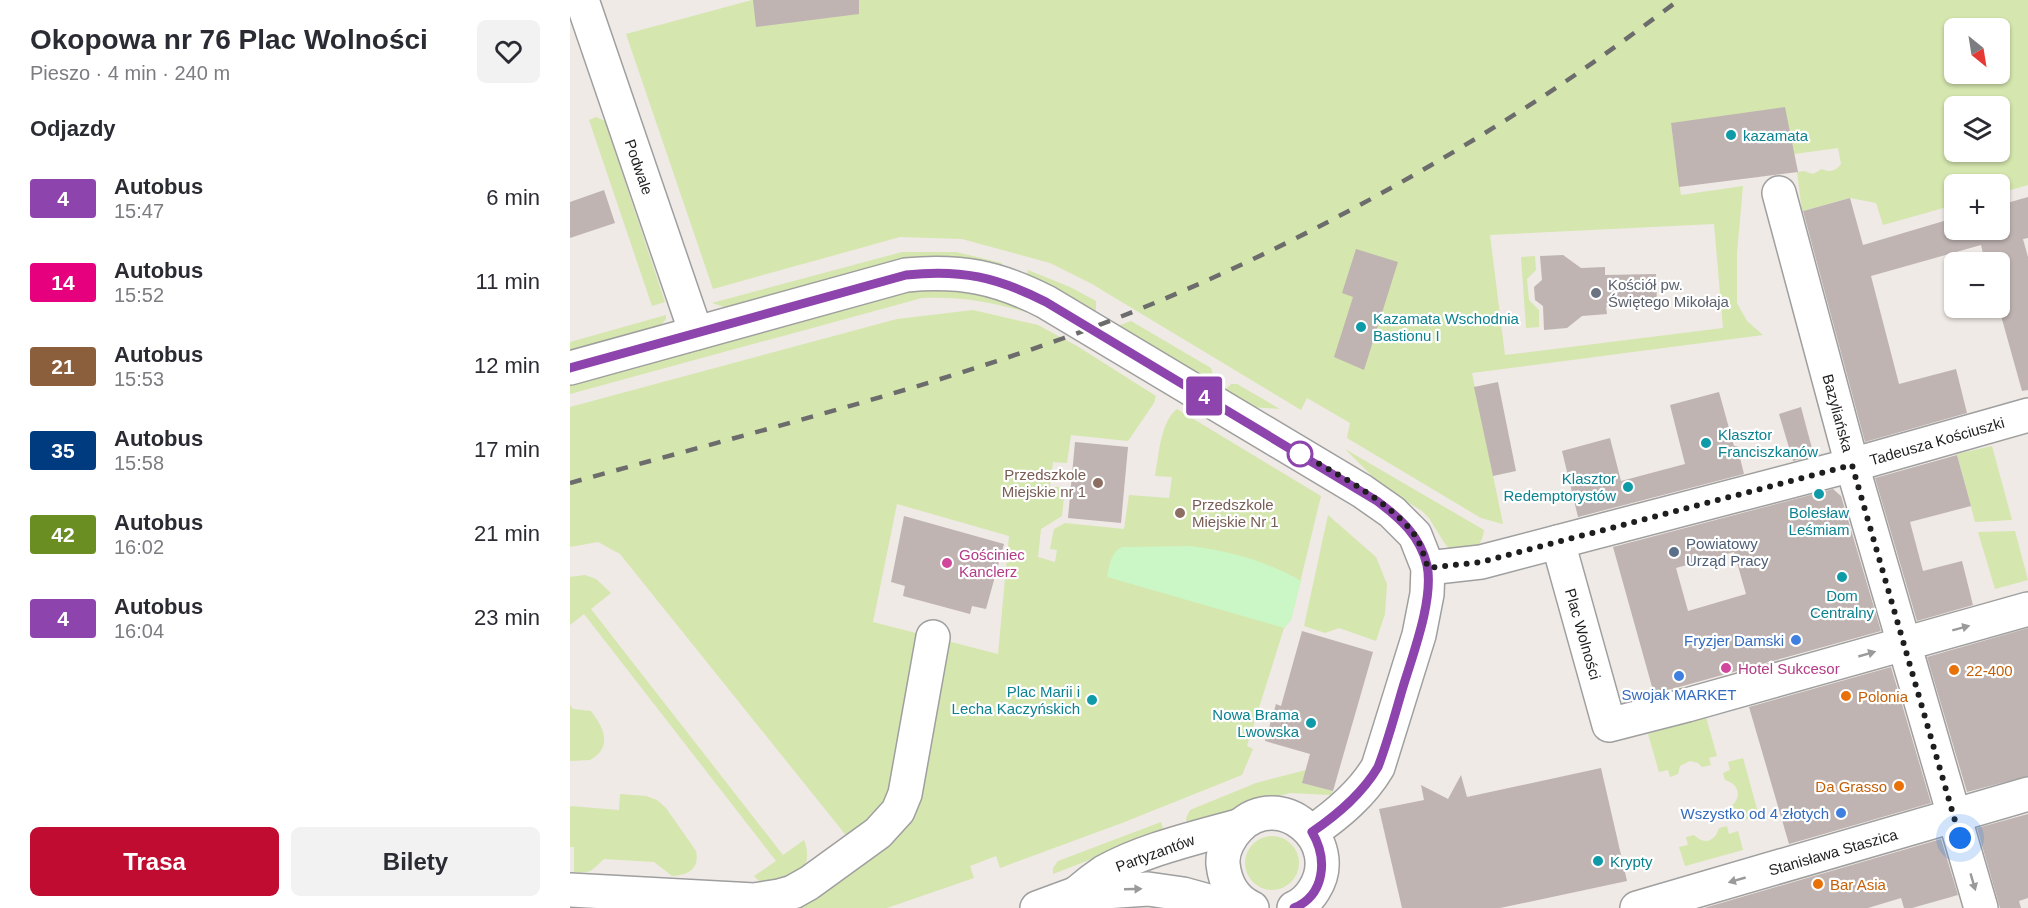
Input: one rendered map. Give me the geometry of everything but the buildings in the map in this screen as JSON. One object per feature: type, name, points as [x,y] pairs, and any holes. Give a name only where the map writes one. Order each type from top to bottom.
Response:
[{"type":"street","name":"Podwale","points":[[582,0],[696,333]]},
{"type":"street","name":"Bazyliańska","points":[[1779,193],[1852,465],[1981,908]]},
{"type":"street","points":[[570,368],[906,275],[952,273],[999,281],[1030,293],[1069,315],[1362,490],[1392,512],[1415,535],[1428,568],[1423,618],[1378,767],[1366,786],[1354,798],[1312,832],[1319,844],[1322,857],[1323,870],[1319,896],[1311,895],[1294,908]]},
{"type":"street","name":"Tadeusza Kościuszki","points":[[1428,568],[1481,562],[1852,465],[2028,416]]},
{"type":"street","name":"Plac Wolności","points":[[1558,542],[1609,725],[1905,643]]},
{"type":"street","points":[[1905,643],[2028,609]]},
{"type":"street","points":[[570,890],[754,900],[786,894],[809,883],[878,832],[898,811],[905,794],[933,638]]},
{"type":"street","name":"Stanisława Staszica","points":[[1637,908],[2028,794]]},
{"type":"street","name":"Partyzantów","points":[[1075,894],[1102,873],[1121,864],[1241,825],[1259,816],[1278,814],[1297,820],[1312,832]]},
{"type":"street","points":[[1241,825],[1232,835],[1226,847],[1223,860],[1224,873],[1228,886],[1236,897],[1249,907]]},
{"type":"street","name":"Partyzantów","points":[[1037,908],[1075,894],[1148,889],[1183,894],[1220,904],[1249,907]]},
{"type":"green space","points":[[752,0],[2028,0],[2028,185],[2010,190],[2010,174],[1944,174],[1944,208],[1883,225],[1876,203],[1850,198],[1802,211],[1797,172],[1804,171],[1813,174],[1822,169],[1835,170],[1841,164],[1838,148],[1794,154],[1671,123],[1681,195],[1743,186],[1737,253],[1737,303],[1747,321],[1763,335],[1472,373],[1503,524],[1481,518],[1347,438],[1350,423],[1307,398],[1301,410],[1092,284],[1050,263],[962,239],[900,237],[713,289],[626,34]],"holes":[[[1714,224],[1723,328],[1505,355],[1490,235]]]},
{"type":"green space","points":[[596,117],[605,121],[665,302],[652,306],[589,120]]},
{"type":"green space","points":[[902,252],[956,252],[1002,263],[1001,268],[727,308],[712,303]]},
{"type":"green space","points":[[1535,256],[1536,270],[1527,279],[1529,300],[1539,310],[1539,327],[1526,328],[1521,257]]},
{"type":"green space","points":[[1028,270],[1070,287],[1096,301],[1096,312],[1044,282],[1027,275]]},
{"type":"green space","points":[[940,289],[988,295],[1010,301],[1038,316],[981,301],[922,298],[570,394],[570,384],[888,297],[917,290]]},
{"type":"green space","points":[[973,310],[1038,325],[1077,346],[1156,396],[1154,403],[1128,441],[1071,435],[1067,463],[1053,462],[1050,487],[1065,487],[1062,516],[1041,529],[1038,557],[1055,562],[1057,550],[1050,549],[1054,529],[1065,523],[1124,529],[1129,495],[1169,498],[1172,477],[1155,476],[1164,431],[1171,415],[1177,409],[1321,496],[1291,620],[1284,628],[1247,746],[1253,749],[1242,775],[1000,868],[996,856],[970,866],[974,878],[887,908],[794,908],[865,859],[620,554],[598,542],[570,547],[570,407],[897,319]],"holes":[[[897,504],[1009,536],[998,654],[873,622]]]},
{"type":"green space","points":[[666,315],[666,319],[659,327],[570,352],[570,342]]},
{"type":"green space","points":[[1131,321],[1211,368],[1213,375],[1210,382],[1118,326]]},
{"type":"green space","points":[[1231,384],[1237,384],[1280,409],[1251,407],[1224,391]]},
{"type":"green space","points":[[1992,446],[2012,520],[1975,522],[1957,454]]},
{"type":"green space","points":[[1345,449],[1484,530],[1479,545],[1475,549],[1454,552],[1445,544],[1422,511],[1382,486]]},
{"type":"green space","points":[[1328,515],[1376,557],[1387,584],[1385,614],[1376,641],[1339,628],[1325,633],[1304,626]]},
{"type":"green space","points":[[2015,531],[2028,580],[1995,589],[1978,532]]},
{"type":"green space","points":[[1191,546],[1248,558],[1301,581],[1291,620],[1284,628],[1107,577],[1113,556],[1122,547]]},
{"type":"green space","points":[[585,575],[596,579],[611,593],[591,609],[783,855],[804,840],[807,859],[800,872],[779,881],[761,883],[754,876],[776,861],[584,614],[570,625],[570,577]]},
{"type":"green space","points":[[570,705],[573,709],[591,711],[602,730],[604,743],[602,749],[590,760],[570,761]]},
{"type":"green space","points":[[1706,717],[1717,756],[1709,758],[1711,765],[1702,767],[1690,761],[1680,766],[1678,774],[1670,777],[1668,770],[1659,772],[1648,734]]},
{"type":"green space","points":[[1743,758],[1759,816],[1744,820],[1742,811],[1734,813],[1732,806],[1738,791],[1733,784],[1725,780],[1723,773],[1730,770],[1728,762]]},
{"type":"green space","points":[[1306,770],[1303,783],[1333,791],[1331,795],[1290,793],[1187,823],[1186,818],[1190,810],[1256,783]]},
{"type":"green space","points":[[620,794],[646,796],[657,800],[666,808],[696,851],[696,862],[692,870],[672,876],[654,862],[604,859],[591,870],[574,872],[574,847],[570,847],[570,806],[619,810]]},
{"type":"green space","points":[[1161,822],[1164,831],[1053,874],[1053,868],[1058,861]]},
{"type":"green space","points":[[1727,826],[1729,834],[1738,831],[1743,850],[1685,866],[1679,847],[1688,845],[1686,837],[1694,835],[1705,841],[1709,840],[1715,836],[1719,828]]},
{"type":"green space","points":[[1267,836],[1277,836],[1287,840],[1295,848],[1299,863],[1295,878],[1287,886],[1277,890],[1267,890],[1257,886],[1249,878],[1245,868],[1245,858],[1249,848],[1257,840]]},
{"type":"railway","points":[[570,483],[942,379],[1064,338],[1188,289],[1308,232],[1483,134],[1610,51],[1679,0]]},
{"type":"bus line","name":"4","points":[[570,368],[906,275],[952,273],[982,277],[1015,287],[1046,302],[1362,490],[1392,512],[1415,535],[1428,568],[1427,594],[1419,635],[1378,767],[1366,786],[1354,798],[1312,832],[1319,844],[1323,870],[1319,883],[1311,895],[1294,908]]},
{"type":"place","name":"kazamata","points":[[1731,135]]},
{"type":"place","name":"Kościół pw. Świętego Mikołaja","points":[[1596,293]]},
{"type":"place","name":"Kazamata Wschodnia Bastionu I","points":[[1361,327]]},
{"type":"place","name":"Klasztor Franciszkanów","points":[[1706,443]]},
{"type":"place","name":"Przedszkole Miejskie nr 1","points":[[1098,483]]},
{"type":"place","name":"Klasztor Redemptorystów","points":[[1628,487]]},
{"type":"place","name":"Bolesław Leśmiam","points":[[1819,494]]},
{"type":"place","name":"Przedszkole Miejskie Nr 1","points":[[1180,513]]},
{"type":"place","name":"Powiatowy Urząd Pracy","points":[[1674,552]]},
{"type":"place","name":"Gościniec Kanclerz","points":[[947,563]]},
{"type":"place","name":"Dom Centralny","points":[[1842,577]]},
{"type":"place","name":"Fryzjer Damski","points":[[1796,640]]},
{"type":"place","name":"Hotel Sukcesor","points":[[1726,668]]},
{"type":"place","name":"22-400","points":[[1954,670]]},
{"type":"place","name":"Swojak MARKET","points":[[1679,676]]},
{"type":"place","name":"Polonia","points":[[1846,696]]},
{"type":"place","name":"Plac Marii i Lecha Kaczyńskich","points":[[1092,700]]},
{"type":"place","name":"Nowa Brama Lwowska","points":[[1311,723]]},
{"type":"place","name":"Da Grasso","points":[[1899,786]]},
{"type":"place","name":"Wszystko od 4 złotych","points":[[1841,813]]},
{"type":"place","name":"Krypty","points":[[1598,861]]},
{"type":"place","name":"Bar Asia","points":[[1818,884]]},
{"type":"route","points":[[1300,454],[1362,490],[1405,523],[1415,535],[1428,568],[1481,562],[1852,465],[1960,838]]}]
